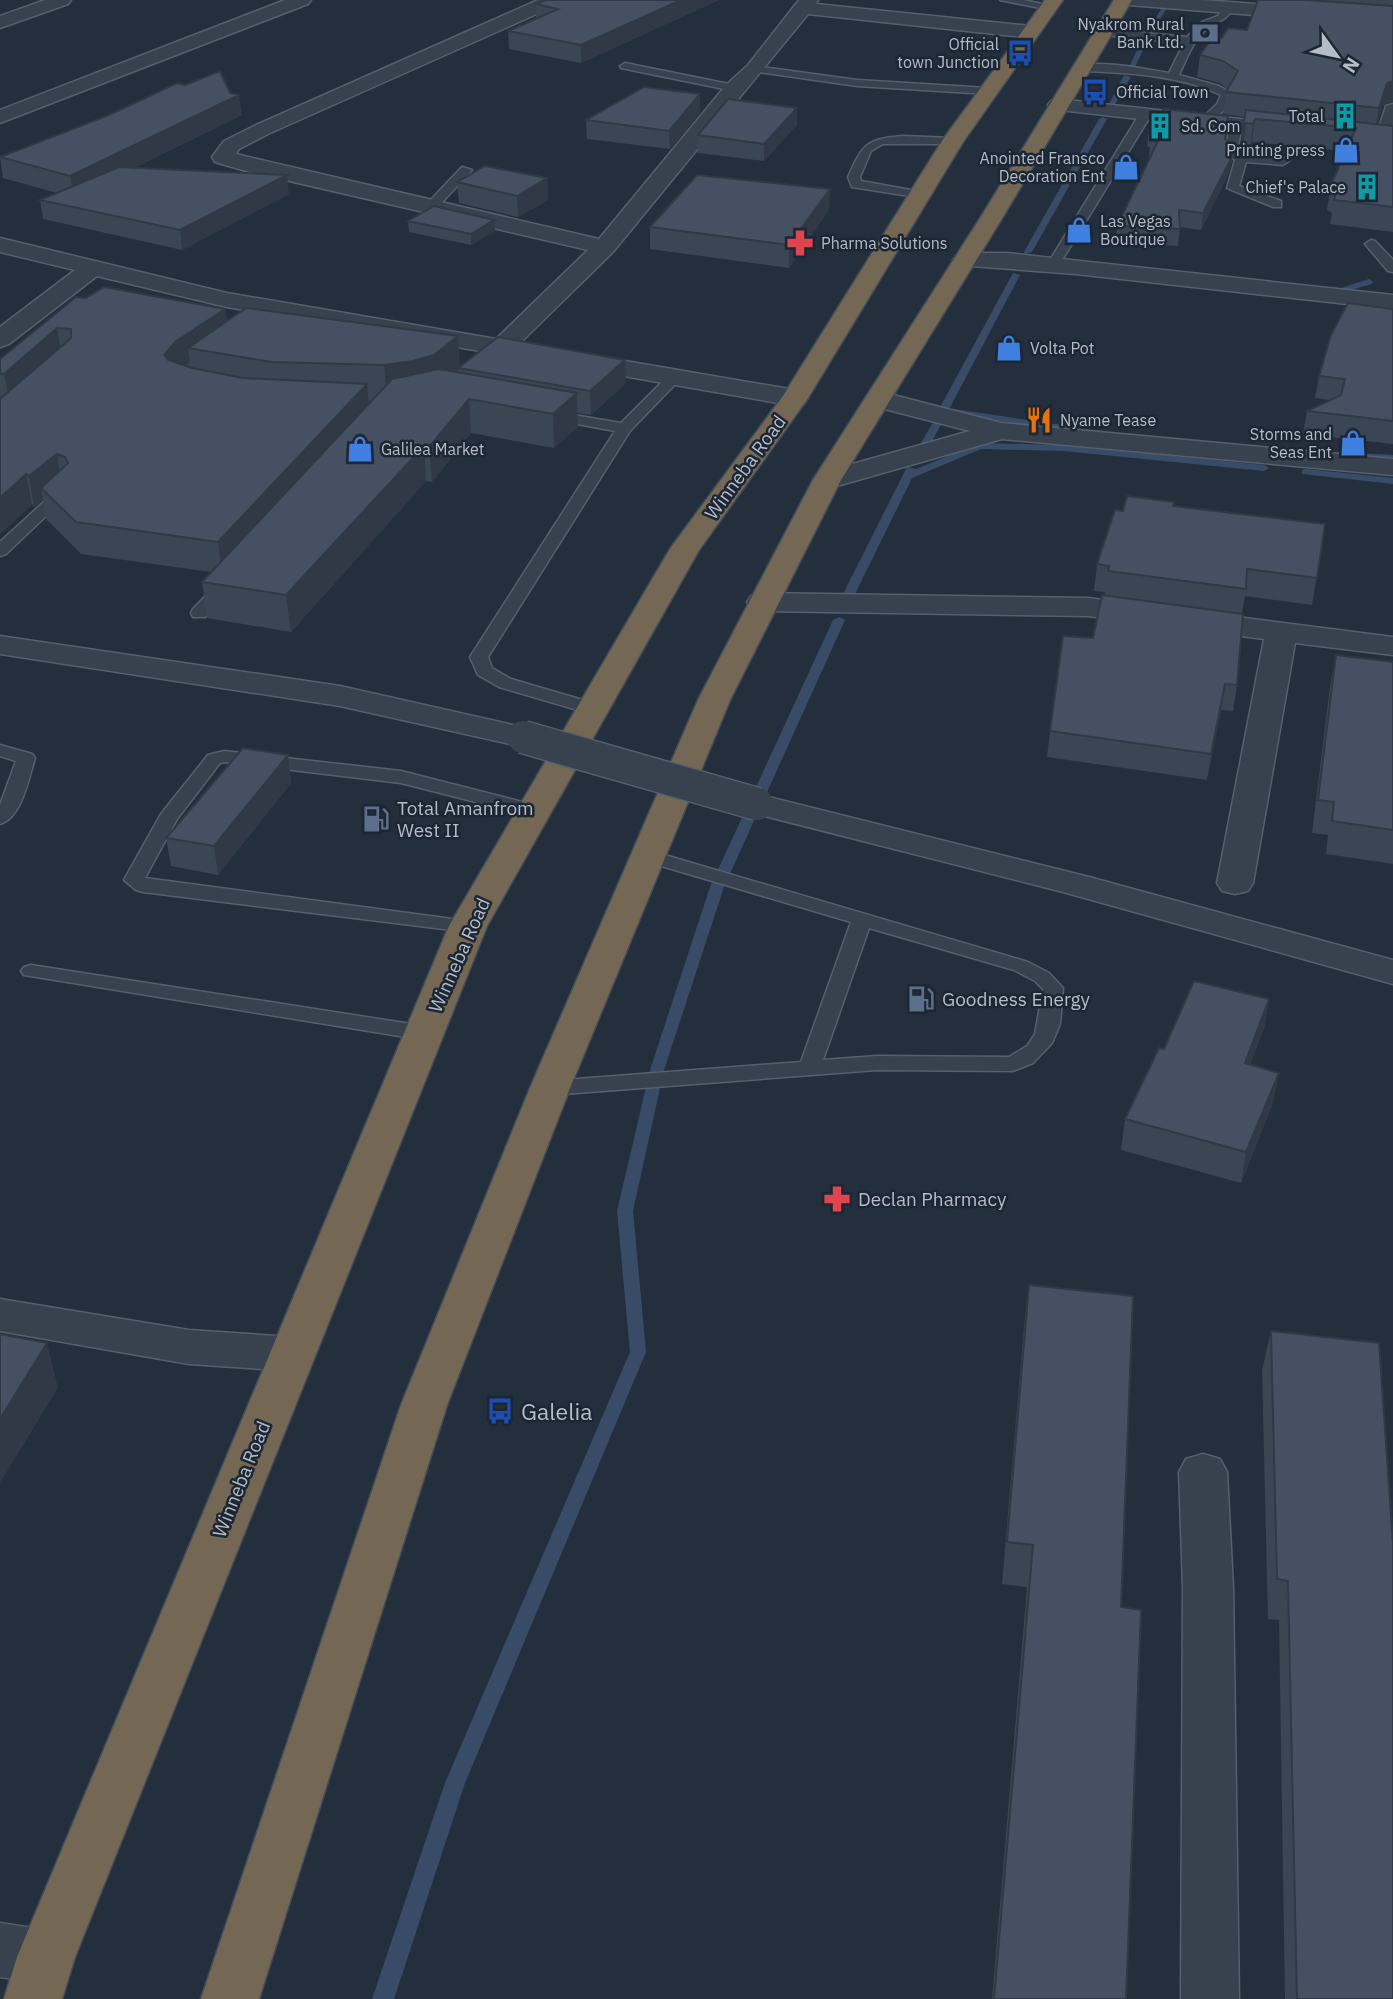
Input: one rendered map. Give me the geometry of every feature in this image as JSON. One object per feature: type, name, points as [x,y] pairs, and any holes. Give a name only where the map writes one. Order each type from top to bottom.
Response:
[{"type":"highway","points":[[230,1999],[424,1405],[550,1088],[714,700],[827,480],[1123,0]]},
{"type":"highway","name":"Winneba Road","points":[[26,1969],[292,1354],[468,926],[685,549],[794,398],[953,141],[1045,13]]},
{"type":"street","points":[[1,22],[62,0]]},
{"type":"street","points":[[0,117],[302,0]]},
{"type":"street","points":[[553,0],[261,130],[231,145],[223,157],[429,209],[605,247]]},
{"type":"street","points":[[782,0],[807,4],[1045,13]]},
{"type":"street","points":[[1129,0],[1239,5],[1393,20]]},
{"type":"street","points":[[496,352],[605,247],[734,88],[755,69],[807,4]]},
{"type":"street","points":[[1058,105],[1390,141],[1393,110]]},
{"type":"street","points":[[0,245],[227,300],[272,316],[496,352],[676,376],[794,398]]},
{"type":"street","points":[[965,260],[1053,265],[1393,302]]},
{"type":"street","points":[[0,339],[91,269]]},
{"type":"street","points":[[878,399],[1000,431],[1393,467]]},
{"type":"street","points":[[827,480],[1000,431]]},
{"type":"street","points":[[762,602],[1088,607],[1393,646]]},
{"type":"street","points":[[1235,883],[1280,632]]},
{"type":"street","points":[[0,645],[340,696],[523,737],[757,804],[970,856],[1223,923],[1393,972]]},
{"type":"street","points":[[0,1315],[189,1347],[292,1354]]},
{"type":"street","points":[[1203,1472],[1208,1587],[1210,1999]]},
{"type":"lane","points":[[1005,0],[1045,13]]},
{"type":"lane","points":[[1172,78],[1190,40],[1206,24],[1223,18],[1239,5]]},
{"type":"lane","points":[[1104,32],[1190,40]]},
{"type":"lane","points":[[625,66],[734,88]]},
{"type":"lane","points":[[1083,68],[1172,78],[1217,88],[1227,94],[1222,108],[1205,121]]},
{"type":"lane","points":[[755,69],[857,83],[988,91]]},
{"type":"lane","points":[[1053,265],[1145,115]]},
{"type":"lane","points":[[1236,125],[1231,154],[1241,158],[1283,161]]},
{"type":"lane","points":[[918,195],[856,184],[854,177],[866,149],[880,141],[953,141]]},
{"type":"lane","points":[[1241,158],[1233,188],[1277,204]]},
{"type":"lane","points":[[429,209],[466,170]]},
{"type":"lane","points":[[1371,244],[1393,268]]},
{"type":"lane","points":[[594,709],[505,683],[484,671],[479,657],[624,428],[676,376]]},
{"type":"lane","points":[[533,412],[624,428]]},
{"type":"lane","points":[[3,545],[63,492]]},
{"type":"lane","points":[[199,613],[237,572]]},
{"type":"lane","points":[[0,750],[26,758],[9,806],[0,818]]},
{"type":"lane","points":[[468,926],[143,886],[134,880],[168,818],[214,759],[224,755],[401,777],[536,811]]},
{"type":"lane","points":[[550,1088],[810,1066],[877,1063],[1013,1065],[1028,1058],[1038,1049],[1052,1022],[1053,988],[1042,977],[1021,966],[648,856]]},
{"type":"lane","points":[[810,1066],[862,919]]},
{"type":"lane","points":[[31,971],[424,1033]]},
{"type":"building","points":[[546,0],[681,0],[581,45],[508,31],[558,9],[536,4]]},
{"type":"building","points":[[1258,0],[1306,0],[1393,6],[1393,81],[1387,83],[1379,108],[1226,92],[1238,71],[1223,61],[1200,55],[1213,37],[1222,38],[1228,28],[1247,30]]},
{"type":"building","points":[[220,71],[230,93],[239,95],[70,176],[0,157],[109,115],[177,83],[185,85]]},
{"type":"building","points":[[644,87],[700,94],[669,131],[586,120]]},
{"type":"building","points":[[728,99],[797,108],[764,144],[698,135]]},
{"type":"building","points":[[1164,109],[1228,116],[1225,139],[1234,145],[1230,161],[1203,213],[1179,210],[1180,229],[1117,226],[1158,141],[1151,141],[1155,131],[1149,130]]},
{"type":"building","points":[[1246,110],[1393,126],[1393,207],[1334,200],[1337,189],[1331,185],[1356,128],[1255,119],[1253,124],[1246,123],[1243,126]]},
{"type":"building","points":[[485,166],[547,178],[517,196],[457,182]]},
{"type":"building","points":[[119,167],[287,175],[180,230],[40,200]]},
{"type":"building","points":[[697,175],[830,189],[789,245],[650,227]]},
{"type":"building","points":[[434,206],[494,220],[471,234],[408,221]]},
{"type":"building","points":[[104,287],[225,309],[175,342],[164,355],[168,360],[192,368],[243,378],[367,384],[218,542],[76,522],[41,488],[68,463],[65,457],[57,454],[29,476],[26,474],[0,498],[0,399],[71,338],[71,329],[57,328],[4,374],[0,373],[0,359],[76,297],[86,298]]},
{"type":"building","points":[[1348,303],[1393,309],[1393,421],[1307,411],[1341,395],[1345,379],[1319,376],[1331,335]]},
{"type":"building","points":[[246,308],[458,336],[434,355],[384,365],[271,362],[188,348]]},
{"type":"building","points":[[498,337],[625,360],[590,391],[458,368]]},
{"type":"building","points":[[439,369],[577,393],[553,414],[469,399],[429,447],[424,446],[286,595],[202,582],[392,379]]},
{"type":"building","points":[[1127,496],[1174,502],[1173,506],[1325,524],[1317,578],[1247,569],[1246,589],[1108,571],[1109,566],[1097,564],[1115,510],[1123,511]]},
{"type":"building","points":[[1102,595],[1243,614],[1237,685],[1225,684],[1211,754],[1050,731],[1063,636],[1093,638]]},
{"type":"building","points":[[1336,655],[1393,662],[1393,830],[1332,821],[1334,802],[1318,800]]},
{"type":"building","points":[[243,748],[288,755],[214,846],[166,838]]},
{"type":"building","points":[[1194,981],[1269,999],[1245,1063],[1279,1073],[1246,1152],[1125,1119],[1159,1048],[1164,1049]]},
{"type":"building","points":[[1029,1285],[1133,1296],[1121,1607],[1141,1610],[1126,1999],[994,1999],[1033,1545],[1007,1542]]},
{"type":"building","points":[[1271,1331],[1379,1343],[1393,1544],[1393,1999],[1297,1999],[1288,1581],[1277,1579]]},
{"type":"building","points":[[0,1334],[47,1343],[0,1419]]},
{"type":"waterway","points":[[1149,32],[1166,5]]},
{"type":"waterway","points":[[1130,69],[1146,38]]},
{"type":"waterway","points":[[1112,102],[1127,77]]},
{"type":"waterway","points":[[1028,252],[1103,119]]},
{"type":"waterway","points":[[942,413],[1016,275]]},
{"type":"waterway","points":[[1323,295],[1369,282]]},
{"type":"waterway","points":[[953,412],[1076,430]]},
{"type":"waterway","points":[[922,450],[938,421]]},
{"type":"waterway","points":[[908,476],[980,446],[1064,448],[1264,468]]},
{"type":"waterway","points":[[1339,455],[1393,458]]},
{"type":"waterway","points":[[908,476],[911,469]]},
{"type":"waterway","points":[[1306,472],[1393,481]]},
{"type":"waterway","points":[[848,596],[908,476]]},
{"type":"waterway","points":[[383,1999],[455,1783],[638,1352],[625,1211],[657,1070],[717,887],[839,620]]},
{"type":"place","name":"Nyakrom Rural Bank Ltd.","points":[[1205,33]]},
{"type":"place","name":"Official town Junction","points":[[1020,53]]},
{"type":"place","name":"Official Town","points":[[1095,92]]},
{"type":"place","name":"Total","points":[[1345,116]]},
{"type":"place","name":"Sd. Com","points":[[1160,126]]},
{"type":"place","name":"Printing press","points":[[1346,150]]},
{"type":"place","name":"Anointed Fransco Decoration Ent","points":[[1126,167]]},
{"type":"place","name":"Chief's Palace","points":[[1367,187]]},
{"type":"place","name":"Las Vegas Boutique","points":[[1079,230]]},
{"type":"place","name":"Pharma Solutions","points":[[800,243]]},
{"type":"place","name":"Volta Pot","points":[[1009,348]]},
{"type":"place","name":"Nyame Tease","points":[[1039,420]]},
{"type":"place","name":"Storms and Seas Ent","points":[[1353,443]]},
{"type":"place","name":"Galilea Market","points":[[360,449]]},
{"type":"place","name":"Total Amanfrom West II","points":[[376,819]]},
{"type":"place","name":"Goodness Energy","points":[[921,999]]},
{"type":"place","name":"Declan Pharmacy","points":[[837,1199]]},
{"type":"place","name":"Galelia","points":[[500,1411]]}]
